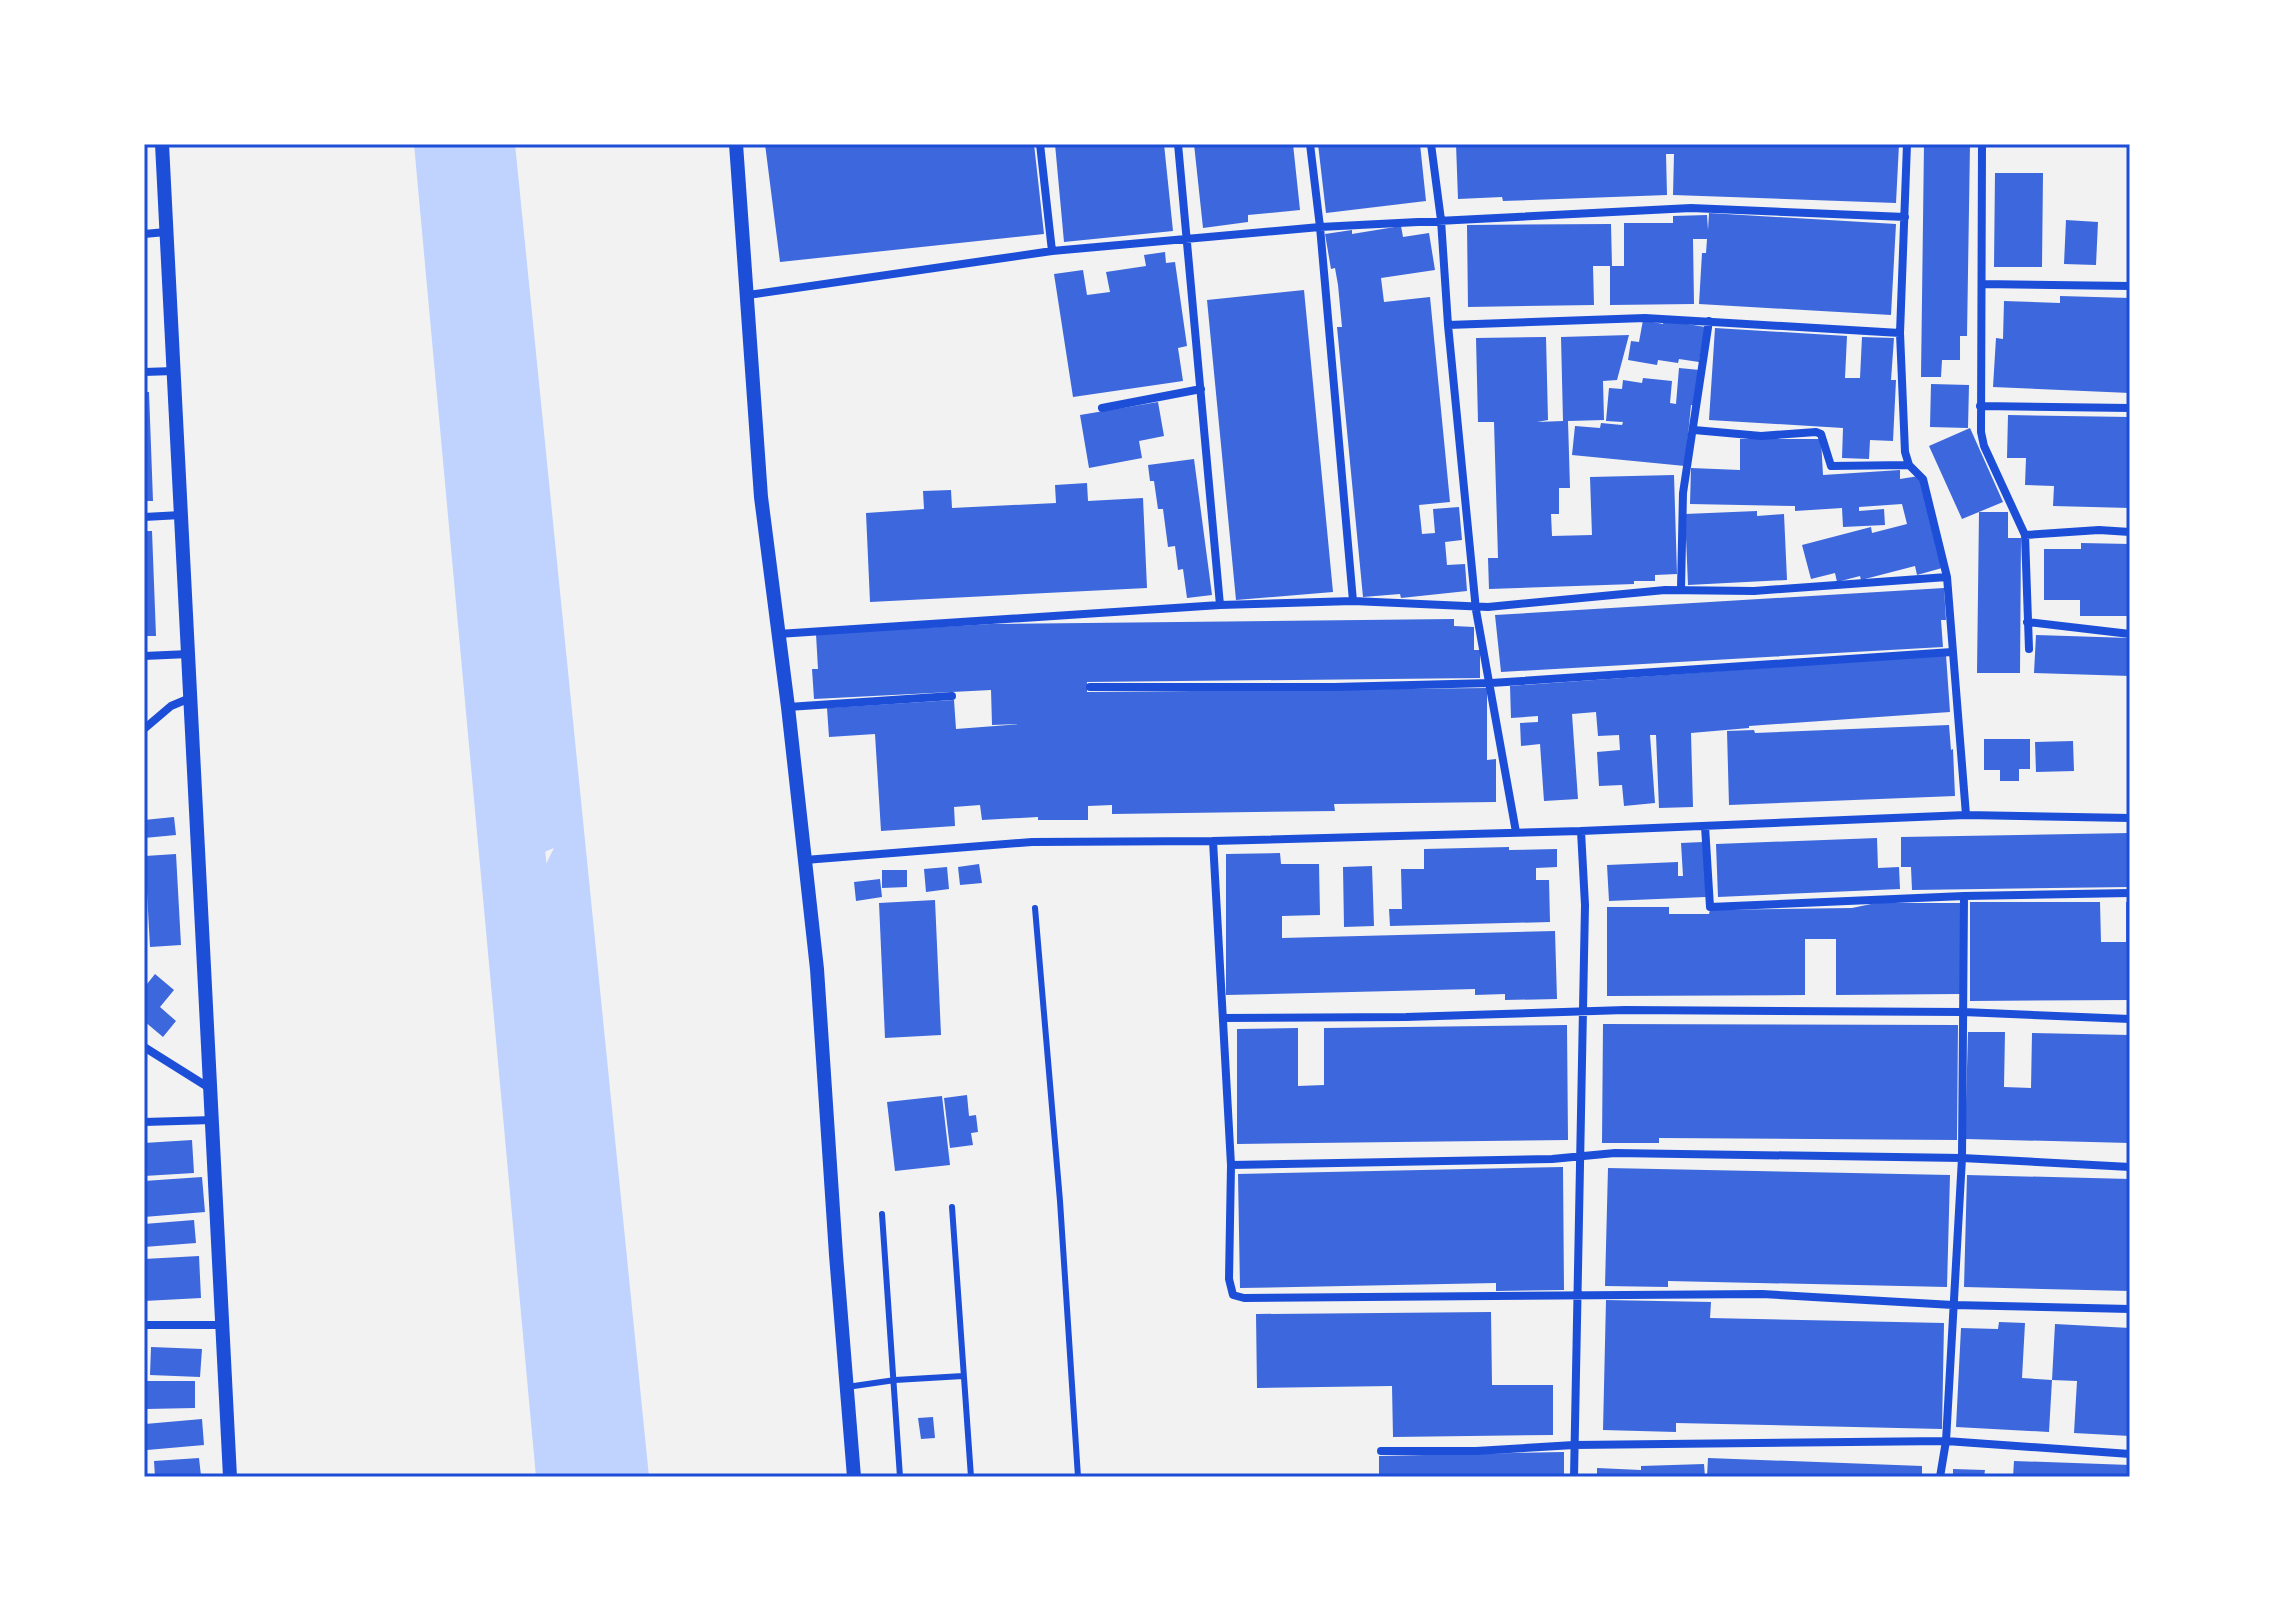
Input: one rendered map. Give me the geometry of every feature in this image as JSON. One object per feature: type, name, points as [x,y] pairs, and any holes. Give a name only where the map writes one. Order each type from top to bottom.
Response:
[{"type":"street","points":[[162,144],[230,1477]]},
{"type":"street","points":[[736,144],[761,497],[788,707],[825,1054],[854,1477]]},
{"type":"street","points":[[1040,144],[1052,251]]},
{"type":"street","points":[[1178,144],[1220,605]]},
{"type":"street","points":[[1310,144],[1353,601]]},
{"type":"street","points":[[1431,144],[1441,220],[1475,607],[1516,832]]},
{"type":"street","points":[[1907,144],[1900,333],[1905,452],[1909,465],[1923,479],[1947,577],[1966,815]]},
{"type":"street","points":[[1982,144],[1980,406],[1984,446],[2025,535],[2029,649]]},
{"type":"street","points":[[748,295],[1052,251],[1320,227],[1691,208],[1905,217]]},
{"type":"street","points":[[144,234],[166,232]]},
{"type":"street","points":[[1982,284],[2130,286]]},
{"type":"street","points":[[1448,325],[1645,318],[1900,333]]},
{"type":"street","points":[[1681,589],[1683,493],[1709,321]]},
{"type":"street","points":[[144,372],[175,371]]},
{"type":"street","points":[[1102,408],[1201,389]]},
{"type":"street","points":[[1980,406],[2130,408]]},
{"type":"street","points":[[1694,430],[1761,436],[1816,432],[1821,434],[1831,466],[1909,465]]},
{"type":"street","points":[[144,517],[181,515]]},
{"type":"street","points":[[2025,535],[2099,530],[2130,532]]},
{"type":"street","points":[[777,635],[1220,605],[1353,601],[1475,607],[1681,589],[1754,591],[1947,577]]},
{"type":"street","points":[[2027,622],[2130,634]]},
{"type":"street","points":[[1090,687],[1334,687],[1491,683],[1952,652]]},
{"type":"street","points":[[144,656],[189,654]]},
{"type":"street","points":[[788,707],[952,696]]},
{"type":"street","points":[[144,729],[171,706],[191,698]]},
{"type":"street","points":[[805,860],[1032,842],[1213,841],[1581,831],[1966,815],[2130,818]]},
{"type":"street","points":[[1705,826],[1710,907],[1964,896],[2130,893]]},
{"type":"street","points":[[1574,1477],[1585,905],[1581,831]]},
{"type":"street","points":[[1213,841],[1231,1165],[1230,1292],[1244,1298],[1762,1294],[1953,1305],[2130,1309]]},
{"type":"street","points":[[1940,1477],[1946,1441],[1962,1158],[1964,896]]},
{"type":"street","points":[[1223,1018],[1406,1017],[1583,1011],[1963,1012],[2130,1019]]},
{"type":"street","points":[[144,1047],[211,1089]]},
{"type":"street","points":[[144,1122],[213,1120]]},
{"type":"street","points":[[1231,1165],[1552,1159],[1615,1153],[1962,1158],[2130,1167]]},
{"type":"street","points":[[144,1325],[220,1325]]},
{"type":"street","points":[[1381,1451],[1476,1451],[1574,1445],[1946,1441],[2130,1454]]},
{"type":"lane","points":[[1035,908],[1060,1201],[1078,1477]]},
{"type":"lane","points":[[952,1207],[971,1477]]},
{"type":"lane","points":[[882,1214],[900,1477]]},
{"type":"lane","points":[[846,1388],[895,1380],[963,1376]]},
{"type":"water","points":[[414,144],[515,144],[649,1477],[536,1477]],"holes":[[[524,794],[540,828],[537,839],[544,852],[554,848],[546,864],[547,873],[539,882],[527,856],[521,800]]]},
{"type":"building","points":[[765,144],[1034,144],[1044,234],[780,262]]},
{"type":"building","points":[[1055,144],[1164,144],[1173,231],[1064,242]]},
{"type":"building","points":[[1194,144],[1293,144],[1300,210],[1248,215],[1248,222],[1203,228]]},
{"type":"building","points":[[1318,144],[1420,144],[1426,201],[1326,213]]},
{"type":"building","points":[[1456,144],[1899,144],[1896,203],[1673,195],[1674,154],[1666,154],[1667,195],[1503,201],[1502,197],[1458,199]]},
{"type":"building","points":[[1924,144],[1970,144],[1967,336],[1960,336],[1960,360],[1942,360],[1941,377],[1921,377]]},
{"type":"building","points":[[1995,173],[2043,173],[2042,267],[1994,267]]},
{"type":"building","points":[[1709,213],[1896,224],[1891,315],[1699,304],[1702,253],[1706,253],[1707,239],[1693,239],[1694,304],[1610,305],[1610,266],[1593,266],[1594,305],[1468,307],[1467,225],[1611,224],[1612,266],[1624,266],[1624,223],[1673,223],[1673,216],[1707,215],[1708,230]]},
{"type":"building","points":[[2066,220],[2098,222],[2096,265],[2064,264]]},
{"type":"building","points":[[1401,226],[1403,237],[1429,233],[1435,270],[1381,278],[1384,302],[1430,297],[1450,502],[1419,505],[1422,534],[1435,533],[1433,509],[1459,507],[1462,540],[1445,542],[1447,565],[1465,564],[1467,591],[1401,598],[1400,594],[1363,597],[1337,327],[1342,327],[1338,285],[1335,268],[1331,269],[1325,234],[1352,230],[1352,234]]},
{"type":"building","points":[[1165,252],[1166,263],[1175,262],[1187,346],[1178,348],[1183,381],[1073,397],[1054,274],[1083,270],[1087,295],[1110,292],[1106,272],[1146,266],[1144,255]]},
{"type":"building","points":[[1304,290],[1333,592],[1236,600],[1207,300]]},
{"type":"building","points":[[2060,296],[2130,298],[2130,393],[1993,387],[1996,338],[2003,339],[2004,301],[2060,303]]},
{"type":"building","points":[[1643,320],[1705,327],[1699,362],[1658,360],[1657,365],[1628,360],[1631,341],[1639,342]]},
{"type":"building","points":[[1715,328],[1847,336],[1845,378],[1860,378],[1862,337],[1894,338],[1891,380],[1896,380],[1893,441],[1870,440],[1869,459],[1842,458],[1843,428],[1709,420]]},
{"type":"building","points":[[1629,335],[1617,380],[1603,381],[1604,420],[1568,421],[1570,488],[1559,488],[1559,514],[1551,514],[1552,536],[1592,535],[1590,477],[1674,475],[1677,574],[1655,575],[1655,581],[1634,581],[1634,584],[1489,589],[1488,558],[1498,558],[1494,422],[1478,422],[1476,338],[1546,337],[1548,420],[1537,422],[1563,421],[1561,337]]},
{"type":"building","points":[[1679,368],[1700,370],[1697,406],[1691,405],[1685,466],[1572,455],[1575,426],[1600,428],[1601,423],[1622,425],[1623,422],[1606,421],[1609,388],[1622,389],[1623,380],[1642,383],[1643,378],[1672,381],[1670,403],[1676,404]]},
{"type":"building","points":[[1931,384],[1969,385],[1968,428],[1930,427]]},
{"type":"building","points":[[144,392],[149,392],[153,501],[144,501]]},
{"type":"building","points":[[1158,402],[1164,436],[1139,441],[1142,458],[1089,468],[1080,415]]},
{"type":"building","points":[[2008,415],[2130,417],[2130,508],[2053,506],[2054,486],[2025,485],[2026,458],[2007,458]]},
{"type":"building","points":[[1970,428],[2003,502],[1962,519],[1929,446]]},
{"type":"building","points":[[1740,439],[1821,439],[1823,475],[1900,470],[1900,479],[1919,476],[1942,568],[1917,575],[1915,566],[1861,580],[1860,576],[1837,582],[1835,573],[1811,579],[1802,545],[1871,527],[1872,533],[1907,524],[1902,504],[1859,507],[1859,511],[1884,509],[1885,525],[1843,527],[1842,508],[1795,511],[1795,506],[1690,504],[1691,468],[1740,470]]},
{"type":"building","points":[[1194,459],[1212,595],[1187,598],[1183,569],[1178,570],[1175,546],[1168,547],[1163,509],[1158,509],[1148,465]]},
{"type":"building","points":[[1087,483],[1088,501],[1143,498],[1147,588],[870,602],[866,513],[924,509],[923,491],[951,490],[952,508],[1056,503],[1055,485]]},
{"type":"building","points":[[1757,511],[1757,516],[1784,514],[1787,580],[1688,585],[1685,514]]},
{"type":"building","points":[[1979,512],[2008,512],[2008,538],[2021,538],[2020,673],[1977,673]]},
{"type":"building","points":[[144,531],[152,531],[156,636],[144,636]]},
{"type":"building","points":[[2081,543],[2130,544],[2130,616],[2080,616],[2080,600],[2044,600],[2044,549],[2081,549]]},
{"type":"building","points":[[1944,588],[1946,620],[1941,620],[1943,647],[1501,672],[1495,615]]},
{"type":"building","points":[[1454,619],[1454,626],[1474,627],[1474,650],[1480,650],[1480,678],[1087,682],[1087,692],[1487,688],[1487,760],[1496,759],[1496,802],[1334,804],[1335,811],[1112,814],[1112,805],[1088,806],[1088,820],[1038,820],[1038,817],[982,820],[980,805],[954,807],[955,826],[881,831],[875,734],[829,737],[827,708],[954,700],[956,729],[1020,724],[992,725],[991,690],[814,699],[812,669],[818,669],[816,634],[991,624]]},
{"type":"building","points":[[2036,635],[2130,638],[2130,676],[2034,673]]},
{"type":"building","points":[[1946,655],[1950,712],[1691,733],[1693,807],[1659,808],[1656,735],[1650,735],[1655,803],[1624,806],[1622,785],[1599,786],[1597,752],[1620,750],[1619,735],[1598,736],[1596,712],[1572,714],[1578,799],[1544,801],[1540,744],[1521,746],[1520,723],[1538,722],[1538,716],[1511,718],[1510,686]]},
{"type":"building","points":[[1949,725],[1955,796],[1729,805],[1727,731],[1754,730],[1755,733]]},
{"type":"building","points":[[1984,739],[2030,739],[2030,769],[2019,769],[2019,781],[2000,781],[2000,770],[1984,770]]},
{"type":"building","points":[[2073,741],[2074,771],[2036,772],[2035,742]]},
{"type":"building","points":[[174,817],[176,835],[144,838],[144,820]]},
{"type":"building","points":[[2130,833],[2130,887],[1912,890],[1911,867],[1901,867],[1901,837]]},
{"type":"building","points":[[1877,838],[1878,868],[1899,867],[1900,889],[1718,897],[1716,844]]},
{"type":"building","points":[[1703,842],[1706,897],[1609,901],[1607,865],[1678,862],[1678,876],[1683,876],[1681,843]]},
{"type":"building","points":[[1509,847],[1509,850],[1557,849],[1557,867],[1536,868],[1536,880],[1549,880],[1550,922],[1390,926],[1389,909],[1402,909],[1401,869],[1424,869],[1424,849]]},
{"type":"building","points":[[1280,853],[1281,864],[1319,864],[1320,915],[1282,916],[1282,938],[1555,931],[1557,999],[1505,1000],[1505,994],[1475,995],[1475,989],[1226,995],[1226,854]]},
{"type":"building","points":[[176,854],[181,945],[150,947],[145,856]]},
{"type":"building","points":[[979,864],[982,883],[960,885],[958,867]]},
{"type":"building","points":[[1372,866],[1374,926],[1344,927],[1343,867]]},
{"type":"building","points":[[947,867],[949,889],[926,892],[924,869]]},
{"type":"building","points":[[882,870],[907,870],[907,887],[882,888]]},
{"type":"building","points":[[880,879],[882,897],[856,901],[854,882]]},
{"type":"building","points":[[935,900],[941,1035],[885,1038],[879,903]]},
{"type":"building","points":[[1970,902],[2100,902],[2101,942],[2126,942],[2126,902],[2130,902],[2130,1000],[1970,1001]]},
{"type":"building","points":[[1876,903],[1960,903],[1960,994],[1836,995],[1836,939],[1805,939],[1805,995],[1607,996],[1607,907],[1669,907],[1669,914],[1709,914],[1710,910],[1852,908]]},
{"type":"building","points":[[155,974],[174,990],[160,1007],[176,1021],[163,1037],[144,1021],[144,982],[147,984]]},
{"type":"building","points":[[1603,1024],[1958,1025],[1957,1140],[1659,1138],[1659,1143],[1602,1143]]},
{"type":"building","points":[[1567,1025],[1568,1140],[1237,1144],[1237,1029],[1298,1028],[1298,1086],[1324,1085],[1324,1028]]},
{"type":"building","points":[[1968,1032],[2005,1032],[2004,1087],[2031,1088],[2032,1033],[2130,1035],[2130,1143],[1965,1139]]},
{"type":"building","points":[[967,1095],[969,1116],[976,1115],[978,1132],[971,1133],[973,1145],[950,1148],[944,1098]]},
{"type":"building","points":[[942,1096],[950,1165],[895,1171],[887,1102]]},
{"type":"building","points":[[192,1140],[194,1173],[144,1176],[144,1143]]},
{"type":"building","points":[[1563,1167],[1564,1290],[1496,1291],[1496,1283],[1240,1288],[1238,1174]]},
{"type":"building","points":[[1608,1168],[1950,1175],[1947,1287],[1668,1281],[1668,1287],[1605,1286]]},
{"type":"building","points":[[1967,1175],[2130,1179],[2130,1291],[1964,1287]]},
{"type":"building","points":[[202,1177],[205,1212],[144,1217],[144,1181]]},
{"type":"building","points":[[194,1220],[196,1243],[144,1247],[144,1224]]},
{"type":"building","points":[[199,1256],[201,1298],[144,1301],[144,1259]]},
{"type":"building","points":[[1606,1300],[1711,1302],[1710,1318],[1944,1323],[1942,1429],[1676,1423],[1676,1432],[1603,1430]]},
{"type":"building","points":[[1491,1312],[1492,1385],[1553,1385],[1553,1435],[1393,1437],[1392,1386],[1257,1388],[1256,1314]]},
{"type":"building","points":[[1999,1322],[2025,1323],[2022,1378],[2052,1380],[2049,1432],[1956,1427],[1961,1328],[1998,1329]]},
{"type":"building","points":[[2055,1324],[2130,1328],[2130,1436],[2074,1433],[2077,1381],[2052,1380]]},
{"type":"building","points":[[151,1347],[202,1349],[200,1377],[150,1375]]},
{"type":"building","points":[[146,1381],[195,1381],[195,1408],[146,1409]]},
{"type":"building","points":[[933,1417],[935,1438],[921,1439],[918,1418]]},
{"type":"building","points":[[202,1419],[204,1445],[147,1450],[145,1424]]},
{"type":"building","points":[[1564,1452],[1564,1477],[1379,1477],[1379,1456]]},
{"type":"building","points":[[199,1458],[201,1476],[155,1477],[154,1461]]},
{"type":"building","points":[[1708,1458],[1922,1466],[1922,1477],[1707,1477]]},
{"type":"building","points":[[2014,1461],[2130,1465],[2130,1477],[2013,1477]]},
{"type":"building","points":[[1704,1464],[1705,1477],[1597,1477],[1597,1468],[1641,1470],[1641,1466]]},
{"type":"building","points":[[1953,1469],[1985,1470],[1984,1477],[1953,1477]]},
{"type":"waterway","points":[[518,776],[531,897]]}]
